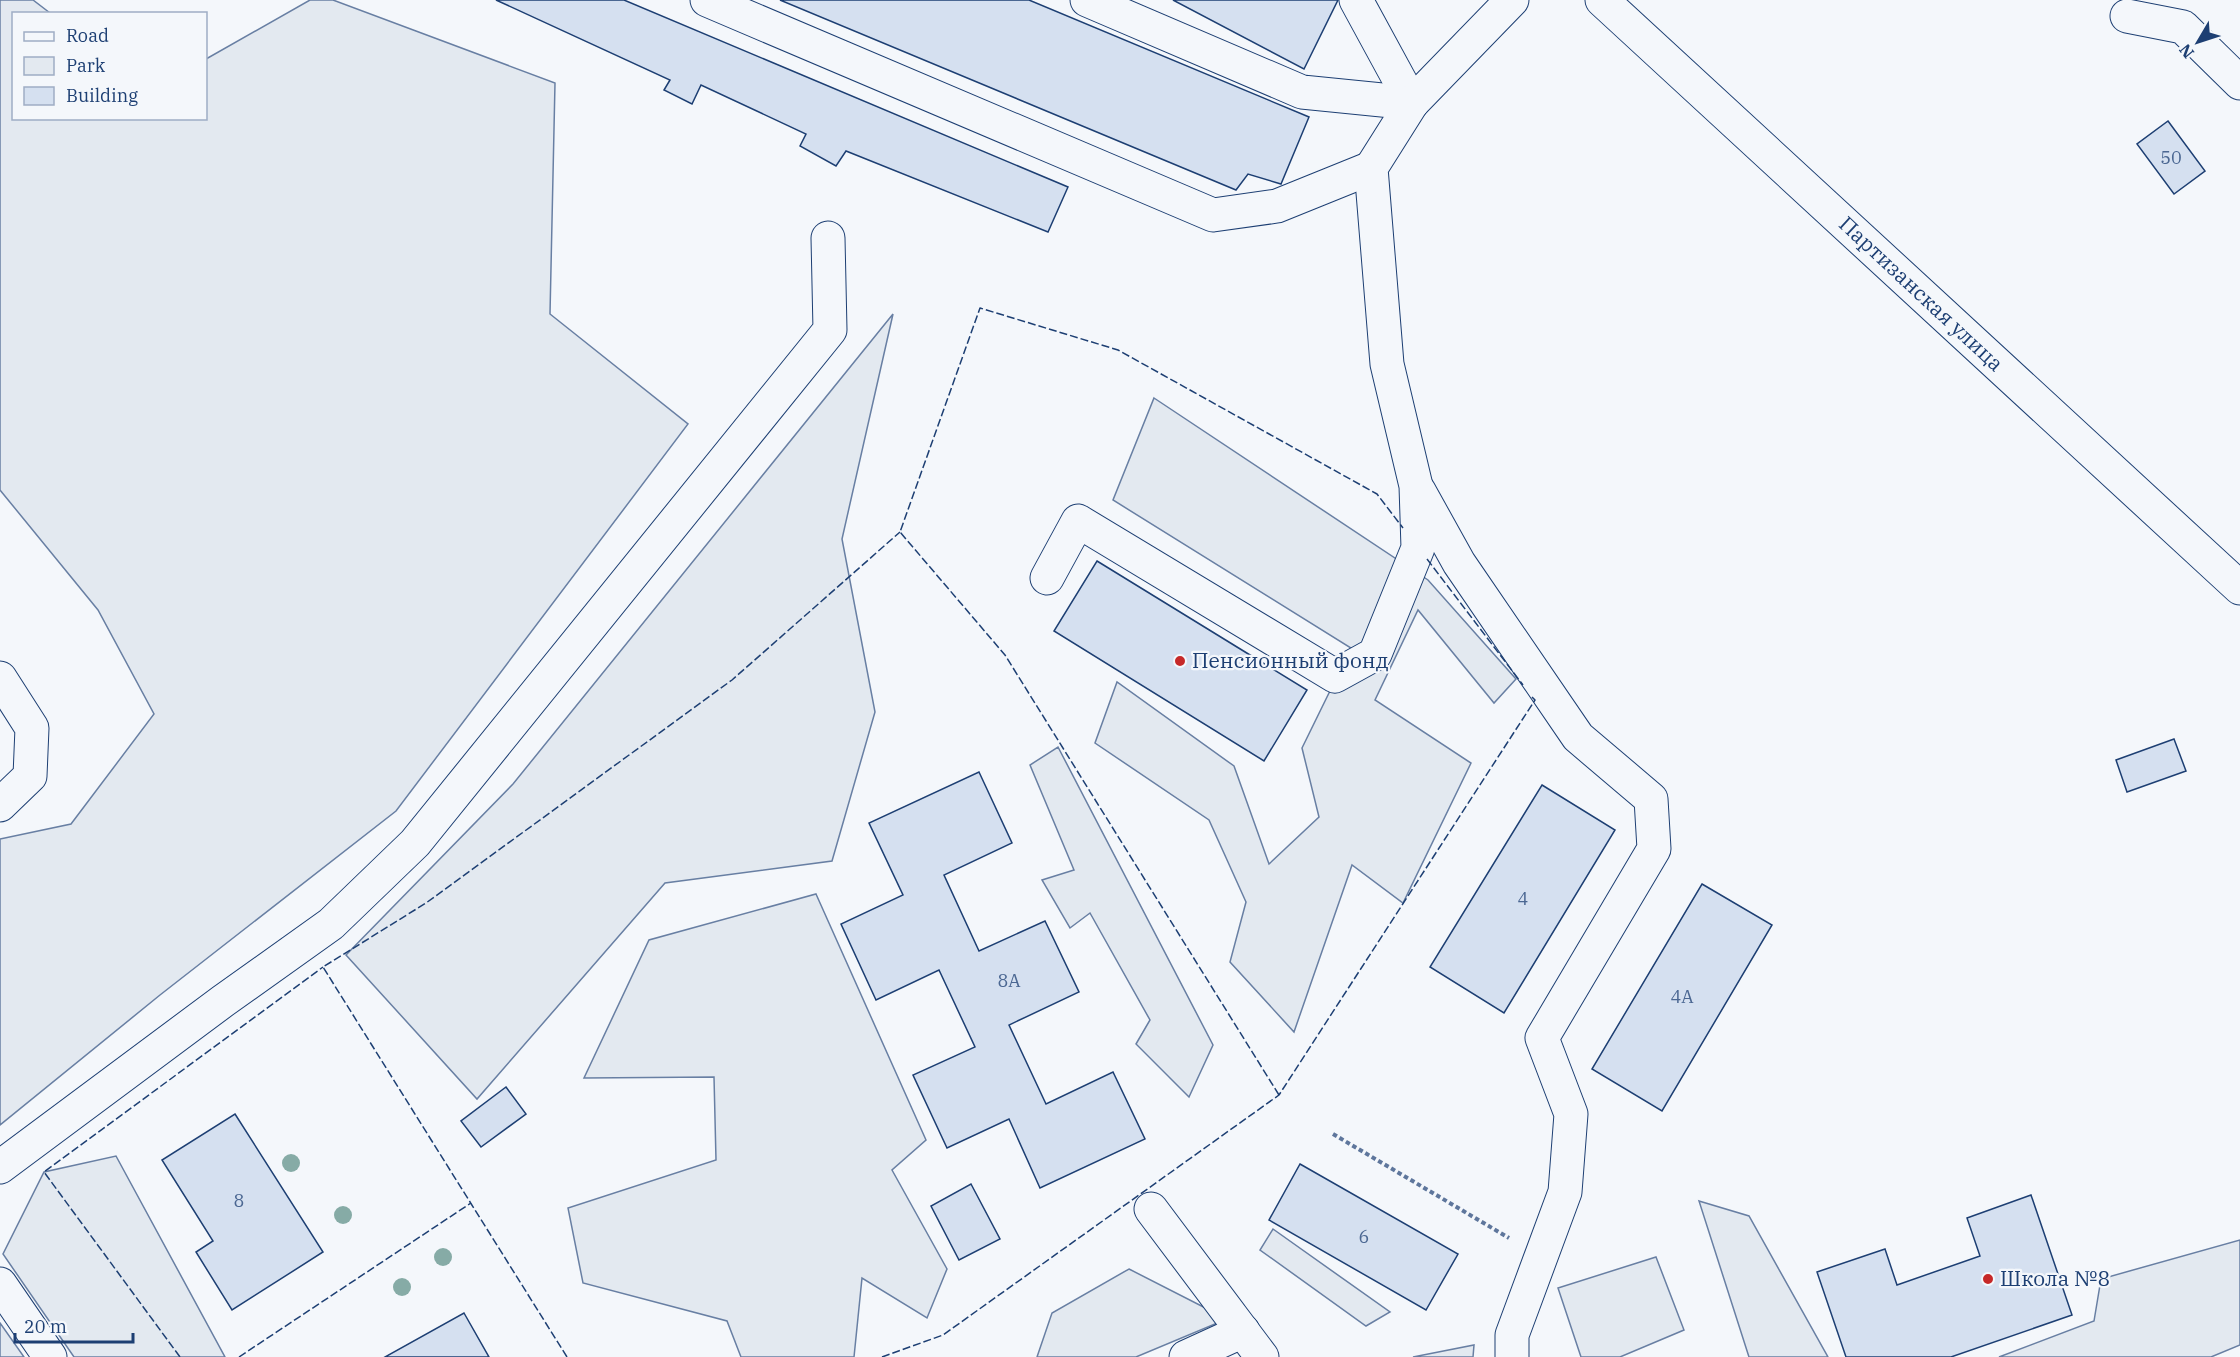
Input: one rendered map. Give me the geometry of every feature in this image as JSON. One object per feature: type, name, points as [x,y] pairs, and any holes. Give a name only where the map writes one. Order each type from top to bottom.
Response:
[{"type":"main road","points":[[707,0],[1214,215],[1277,206],[1371,168],[1412,103],[1512,0]]},
{"type":"main road","points":[[1087,0],[1302,92],[1412,103]]},
{"type":"main road","points":[[1356,0],[1412,103]]},
{"type":"main road","name":"Партизанская улица","points":[[1602,0],[2240,588]]},
{"type":"main road","points":[[2127,16],[2183,27],[2240,83]]},
{"type":"main road","points":[[1047,578],[1078,521],[1335,676],[1375,654],[1418,548],[1416,486],[1387,364],[1371,168]]},
{"type":"main road","points":[[0,1167],[223,1001],[331,924],[415,843],[830,330],[828,238]]},
{"type":"main road","points":[[1416,486],[1460,563],[1578,736],[1651,799],[1654,849],[1542,1038],[1571,1114],[1565,1192],[1512,1335],[1512,1357]]},
{"type":"main road","points":[[0,678],[32,728],[30,776],[0,805]]},
{"type":"main road","points":[[1151,1209],[1262,1357]]},
{"type":"main road","points":[[0,1284],[50,1357]]},
{"type":"main road","points":[[1186,1357],[1243,1331]]},
{"type":"path","points":[[1333,1134],[1541,1257]]},
{"type":"green space","points":[[0,0],[33,0],[49,12],[12,12],[12,120],[207,120],[207,58],[310,0],[333,0],[555,83],[550,314],[688,424],[396,811],[160,995],[0,1125],[0,839],[71,824],[154,714],[98,610],[0,490]]},
{"type":"green space","points":[[893,314],[842,539],[875,712],[832,861],[665,883],[477,1099],[346,955],[513,784]]},
{"type":"green space","points":[[1154,398],[1428,580],[1516,679],[1494,703],[1418,610],[1375,700],[1471,763],[1403,903],[1352,865],[1294,1032],[1230,962],[1246,902],[1209,820],[1095,743],[1117,682],[1234,766],[1269,864],[1319,817],[1302,748],[1351,648],[1113,500]]},
{"type":"green space","points":[[1058,747],[1213,1045],[1189,1097],[1136,1044],[1150,1020],[1090,913],[1070,928],[1042,880],[1074,870],[1030,765]]},
{"type":"green space","points":[[816,894],[926,1140],[892,1170],[947,1269],[927,1318],[862,1278],[854,1357],[741,1357],[727,1321],[583,1283],[568,1208],[716,1160],[714,1077],[584,1078],[649,940]]},
{"type":"green space","points":[[116,1156],[225,1357],[74,1357],[3,1254],[44,1172]]},
{"type":"green space","points":[[1699,1201],[1749,1216],[1828,1357],[1749,1357]]},
{"type":"green space","points":[[1273,1229],[1390,1312],[1366,1326],[1260,1250]]},
{"type":"green space","points":[[2240,1240],[2240,1345],[2211,1357],[1999,1357],[2094,1321],[2101,1279]]},
{"type":"green space","points":[[1656,1257],[1684,1330],[1620,1357],[1581,1357],[1558,1288]]},
{"type":"green space","points":[[1129,1269],[1227,1319],[1136,1357],[1037,1357],[1052,1313]]},
{"type":"green space","points":[[0,1323],[24,1357],[0,1357]]},
{"type":"green space","points":[[1474,1345],[1473,1357],[1413,1357]]},
{"type":"building","points":[[496,0],[624,0],[1068,187],[1048,232],[846,151],[836,166],[800,146],[806,134],[701,85],[692,104],[664,90],[670,80]]},
{"type":"building","points":[[780,0],[1029,0],[1309,117],[1281,184],[1248,174],[1236,190]]},
{"type":"building","points":[[1173,0],[1338,0],[1304,69]]},
{"type":"building","points":[[2168,121],[2205,171],[2174,194],[2137,144]]},
{"type":"building","name":"Пенсионный фонд","points":[[1097,561],[1307,690],[1264,761],[1054,631]]},
{"type":"building","points":[[2174,739],[2186,771],[2127,792],[2116,760]]},
{"type":"building","points":[[979,772],[1012,843],[944,875],[979,951],[1045,921],[1079,992],[1009,1025],[1046,1104],[1113,1072],[1145,1139],[1040,1188],[1009,1119],[947,1148],[913,1075],[975,1047],[939,970],[876,1000],[841,924],[903,895],[869,823]]},
{"type":"building","points":[[1542,785],[1615,830],[1504,1013],[1430,967]]},
{"type":"building","points":[[1702,884],[1772,925],[1662,1111],[1592,1069]]},
{"type":"building","points":[[506,1087],[526,1114],[481,1147],[461,1121]]},
{"type":"building","points":[[235,1114],[323,1252],[232,1310],[196,1252],[213,1241],[162,1160]]},
{"type":"building","points":[[1300,1164],[1458,1254],[1426,1310],[1269,1220]]},
{"type":"building","points":[[971,1184],[1000,1239],[959,1260],[931,1206]]},
{"type":"building","name":"Школа №8","points":[[2031,1195],[2072,1315],[1951,1357],[1846,1357],[1817,1272],[1885,1249],[1897,1285],[1980,1256],[1967,1218]]},
{"type":"building","points":[[464,1313],[489,1357],[385,1357]]},
{"type":"fence","points":[[1279,1095],[1005,655],[900,532],[980,308],[1118,350],[1377,494],[1403,528]]},
{"type":"fence","points":[[567,1357],[323,967],[426,903],[732,680],[900,532]]},
{"type":"fence","points":[[1427,559],[1523,685]]},
{"type":"fence","points":[[882,1357],[943,1335],[1279,1095],[1535,700],[1532,697]]},
{"type":"fence","points":[[180,1357],[44,1172],[323,967]]},
{"type":"fence","points":[[239,1357],[471,1203]]},
{"type":"place","name":"Пенсионный фонд","points":[[1180,661]]},
{"type":"place","name":"Школа №8","points":[[1988,1279]]}]
